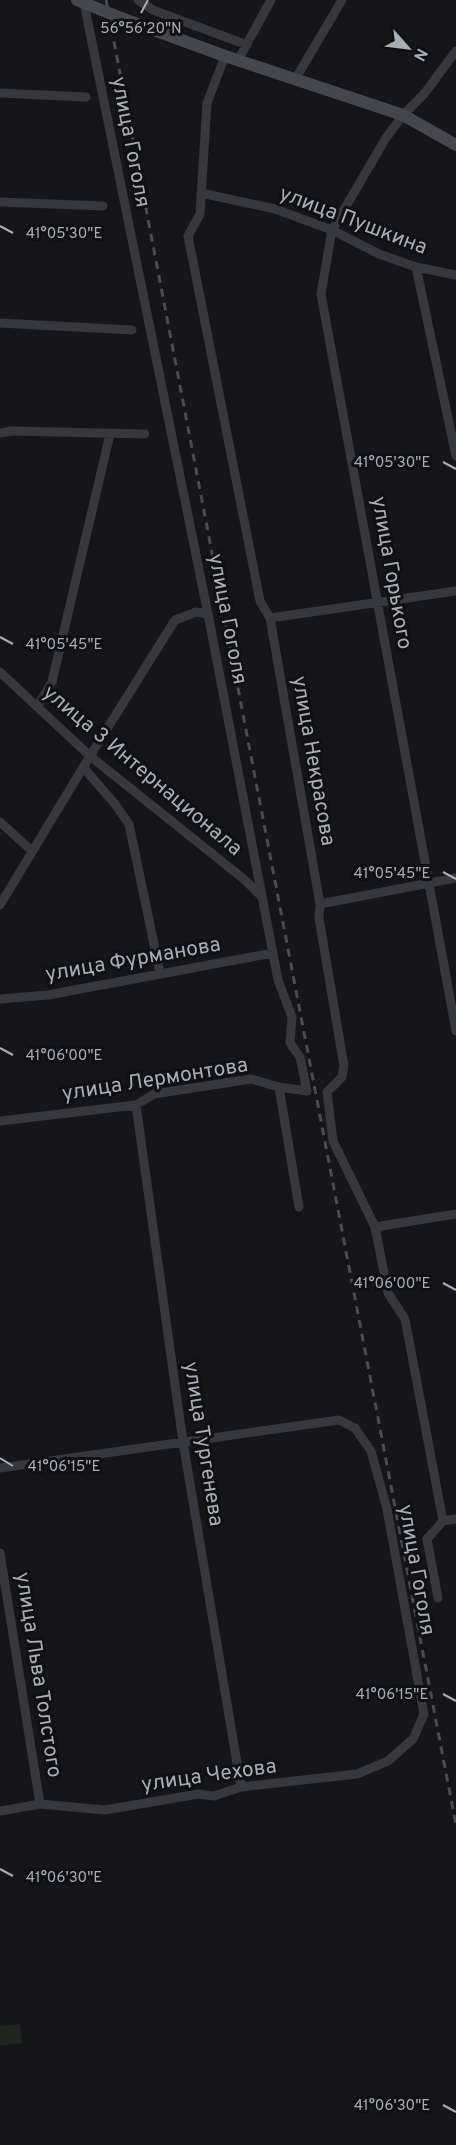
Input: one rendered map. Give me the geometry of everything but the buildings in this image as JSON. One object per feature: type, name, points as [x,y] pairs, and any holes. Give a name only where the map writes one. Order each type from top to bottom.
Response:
[{"type":"street","points":[[138,0],[153,10],[247,45]]},
{"type":"street","points":[[238,60],[271,0]]},
{"type":"street","points":[[296,78],[342,0]]},
{"type":"street","points":[[83,3],[225,56],[403,115],[456,145]]},
{"type":"street","name":"улица Гоголя","points":[[83,3],[208,614],[278,980],[292,1017],[290,1043],[300,1057],[307,1091],[279,1087]]},
{"type":"street","name":"улица Горького","points":[[456,51],[424,94],[403,115],[386,138],[332,230],[321,294],[456,1031]]},
{"type":"street","name":"улица Некрасова","points":[[225,56],[207,103],[200,214],[188,236],[260,601],[270,618],[320,904],[319,918],[344,1066],[342,1077],[327,1092],[333,1141],[375,1227],[388,1293],[405,1319],[443,1521]]},
{"type":"street","points":[[0,93],[86,97]]},
{"type":"street","name":"улица Пушкина","points":[[201,194],[276,209],[332,230],[379,254],[416,267],[456,275]]},
{"type":"street","points":[[0,202],[103,206]]},
{"type":"street","points":[[416,267],[456,456]]},
{"type":"street","points":[[0,323],[132,330]]},
{"type":"street","points":[[0,433],[12,431],[145,434]]},
{"type":"street","points":[[37,707],[52,682],[110,434]]},
{"type":"street","points":[[270,618],[456,591]]},
{"type":"street","points":[[0,905],[83,766],[175,620],[196,612],[208,614]]},
{"type":"street","name":"улица 3 Интернационала","points":[[0,672],[90,756],[245,880],[262,897]]},
{"type":"street","points":[[83,766],[129,824],[160,973]]},
{"type":"street","points":[[0,822],[32,851]]},
{"type":"street","points":[[320,904],[456,878]]},
{"type":"street","name":"улица Фурманова","points":[[0,999],[48,994],[273,953]]},
{"type":"street","name":"улица Лермонтова","points":[[0,1121],[136,1105],[154,1094],[251,1079],[279,1087]]},
{"type":"street","points":[[279,1087],[299,1207]]},
{"type":"street","name":"улица Тургенева","points":[[136,1105],[183,1442],[241,1787]]},
{"type":"street","points":[[375,1227],[456,1214]]},
{"type":"street","name":"улица Гоголя","points":[[183,1442],[339,1420],[355,1428],[371,1451],[387,1509],[424,1714],[413,1739]]},
{"type":"street","points":[[0,1468],[183,1442]]},
{"type":"street","points":[[438,1598],[428,1539],[443,1521],[456,1519]]},
{"type":"street","name":"улица Льва Толстого","points":[[0,1553],[40,1804]]},
{"type":"street","name":"улица Чехова","points":[[0,1811],[40,1804],[105,1810],[198,1794],[214,1796],[241,1787],[357,1774],[388,1761],[413,1739]]},
{"type":"shaded area","points":[[20,2024],[22,2043],[0,2046],[0,2026]]},
{"type":"railway","points":[[106,0],[456,1825]]}]
